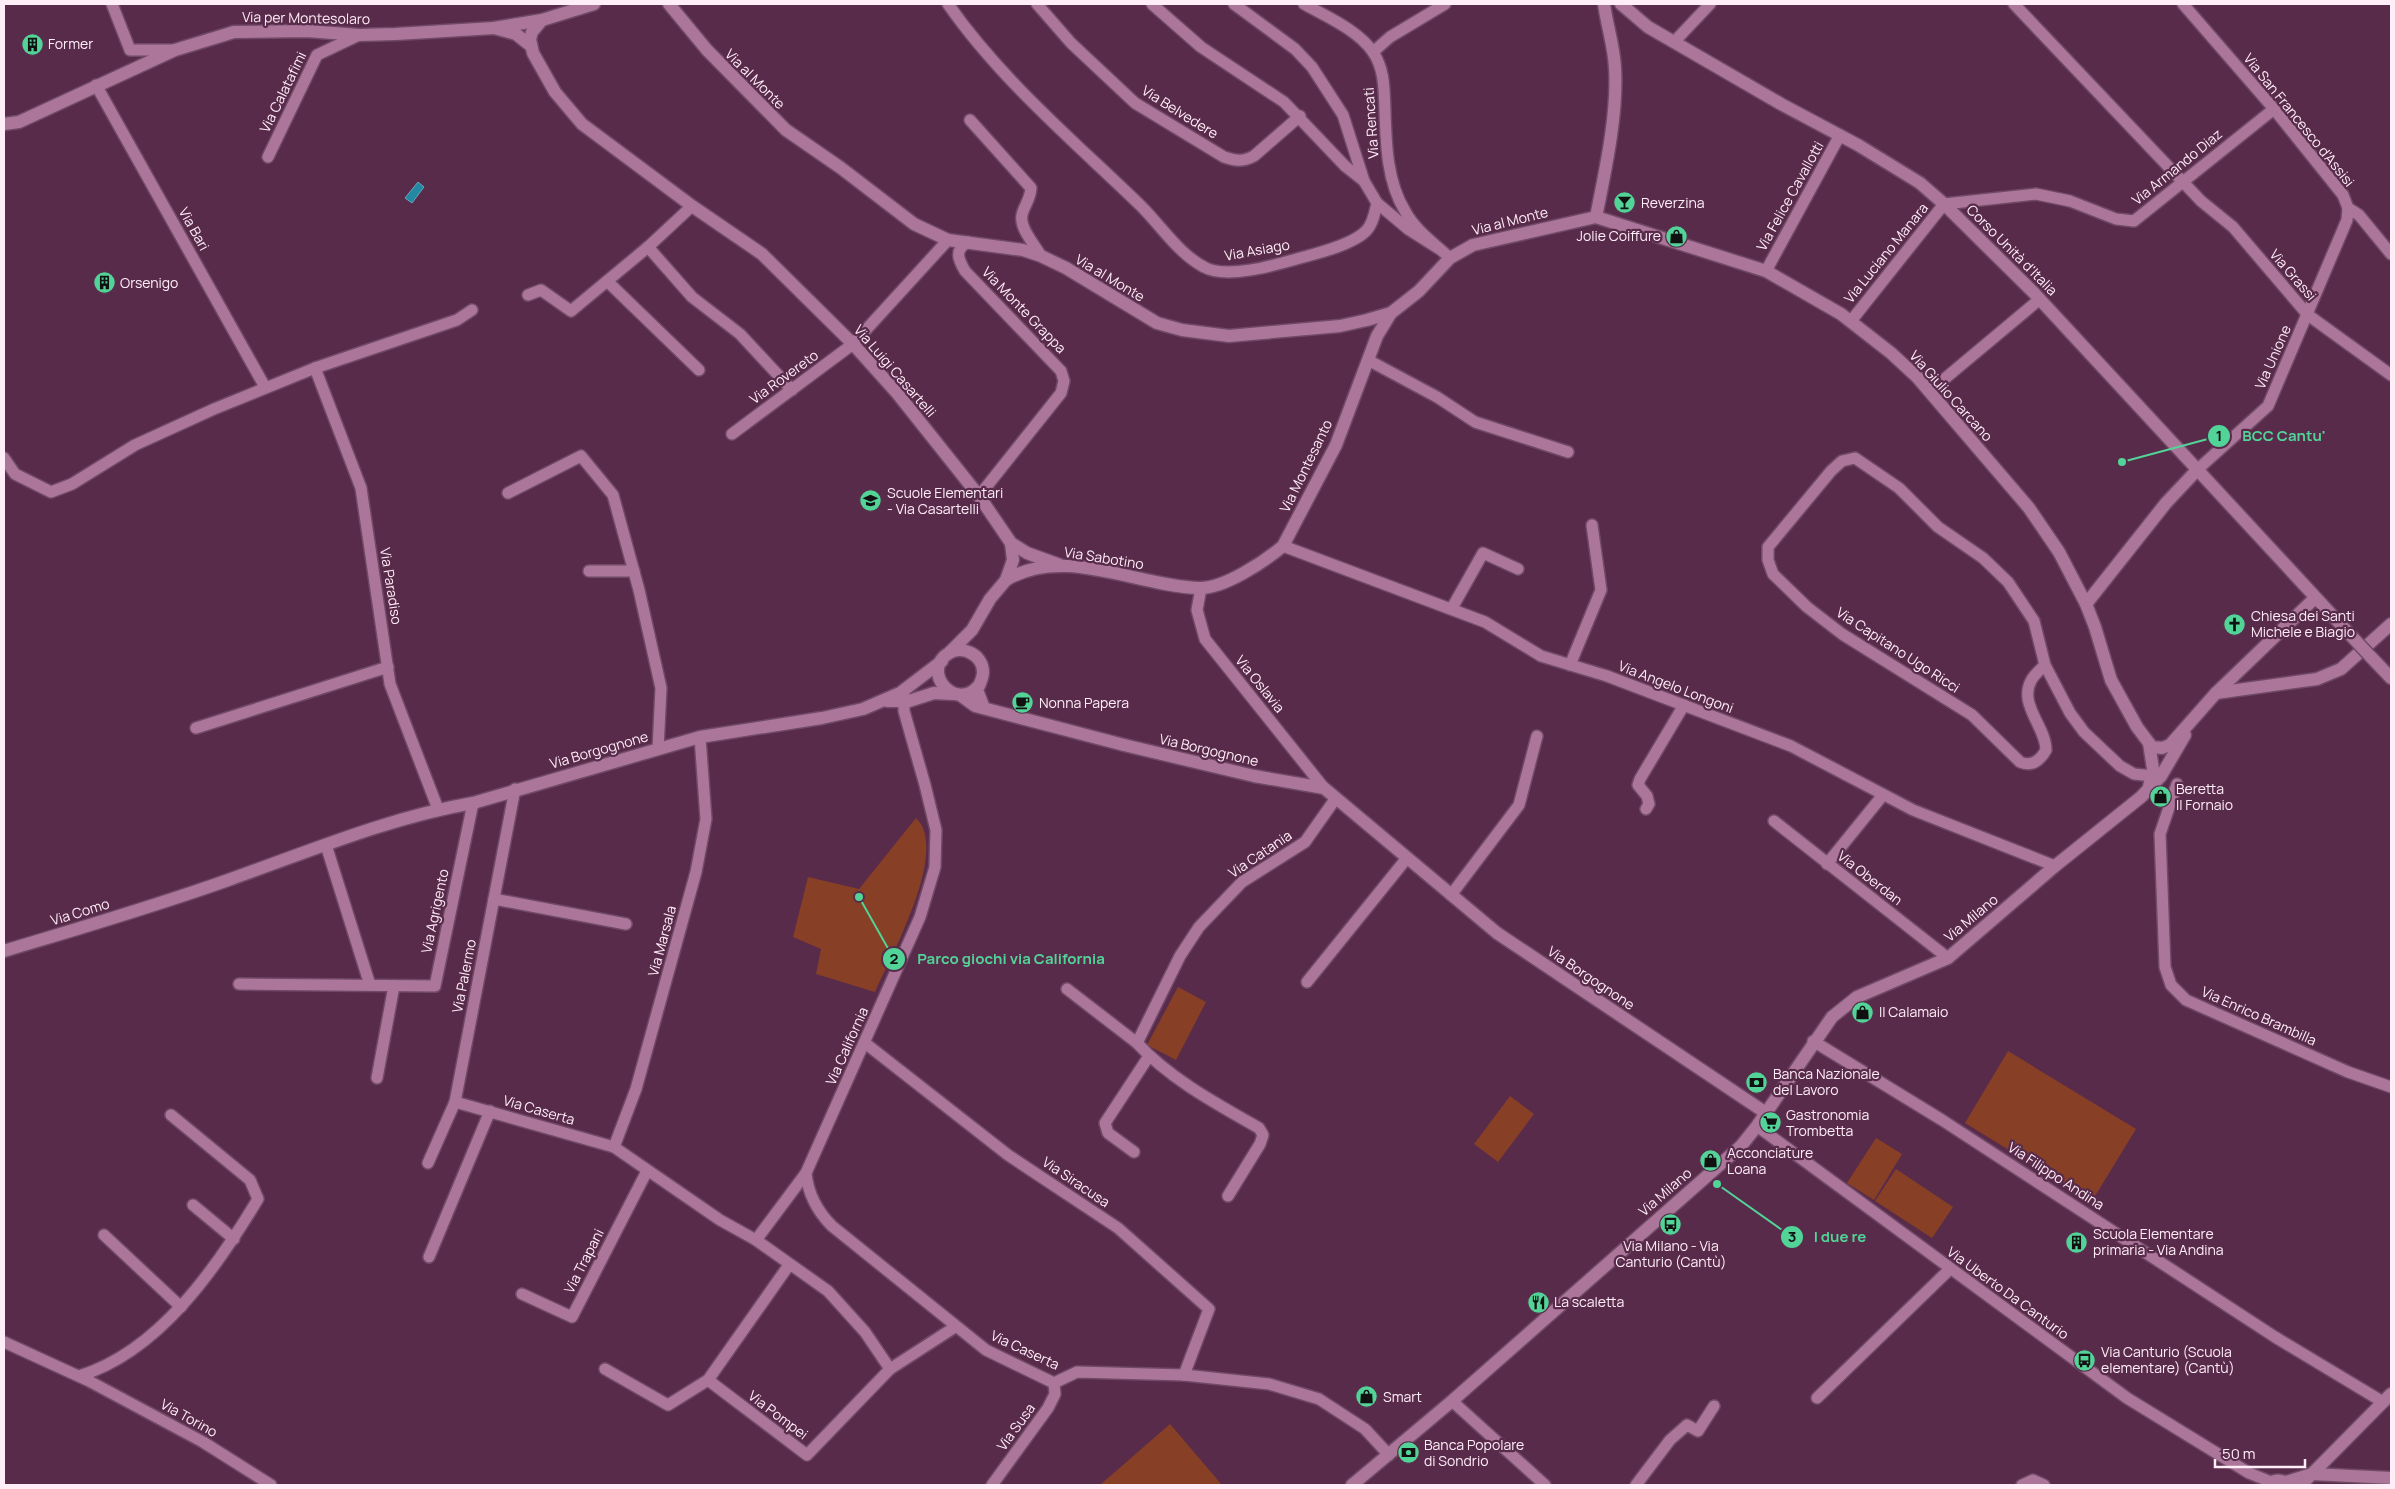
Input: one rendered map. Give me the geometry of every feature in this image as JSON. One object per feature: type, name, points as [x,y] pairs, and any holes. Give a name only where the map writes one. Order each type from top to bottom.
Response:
[{"type":"main road","name":"Via per Montesolaro","points":[[4,124],[19,122],[96,85],[176,50],[234,32],[307,31],[359,35],[494,28],[542,20],[594,4]]},
{"type":"main road","name":"Via al Monte","points":[[669,4],[707,50],[786,130],[841,168],[914,224],[948,240],[1023,250],[1041,256],[1066,268],[1157,323],[1182,330],[1206,334],[1238,335],[1340,326],[1367,320],[1391,313],[1419,291],[1450,258],[1473,244],[1596,217]]},
{"type":"main road","points":[[1596,217],[1611,124],[1616,76],[1606,4],[1614,4]]},
{"type":"main road","name":"Corso Unità d'Italia","points":[[1621,4],[1648,27],[1781,104],[1840,135],[1920,183],[1944,204],[2040,299],[2391,678]]},
{"type":"main road","points":[[531,46],[532,32],[542,20]]},
{"type":"main road","points":[[494,28],[516,34],[531,46]]},
{"type":"main road","name":"Via Luigi Casartelli","points":[[531,46],[555,92],[582,124],[692,206],[762,254],[854,344],[897,393],[979,496],[1011,543],[1027,554],[1060,565]]},
{"type":"main road","name":"Via Giulio Carcano","points":[[1596,217],[1766,271],[1786,280],[1850,321],[1891,353],[1930,391],[2029,508],[2059,552],[2086,604],[2111,680],[2148,743]]},
{"type":"main road","name":"Via Montesanto","points":[[1201,588],[1226,581],[1270,557],[1284,546],[1336,445],[1379,332],[1391,313]]},
{"type":"main road","points":[[1367,320],[1378,325],[1379,332]]},
{"type":"main road","name":"Via Unione","points":[[2086,604],[2160,510],[2198,469]]},
{"type":"main road","name":"Via Sabotino","points":[[946,656],[966,637],[990,599],[1006,580],[1013,560],[1011,543]]},
{"type":"main road","name":"Via Sabotino","points":[[1006,580],[1033,568],[1060,565],[1201,588]]},
{"type":"main road","points":[[2148,743],[2152,747],[2162,748],[2170,745],[2216,693],[2315,598]]},
{"type":"main road","name":"Via Sabotino","points":[[977,657],[973,642],[981,616]]},
{"type":"main road","points":[[2216,693],[2317,679],[2341,670],[2391,624]]},
{"type":"main road","points":[[980,684],[970,692],[958,694],[944,688],[939,678],[938,670],[946,656],[964,650],[977,657],[983,671],[978,694],[984,708]]},
{"type":"main road","name":"Via Borgognone","points":[[165,903],[438,809],[473,803],[515,789],[700,737],[854,712],[885,701],[907,688],[946,656]]},
{"type":"main road","name":"Via Borgognone","points":[[885,701],[906,701],[925,694],[958,694],[975,706],[1226,769],[1324,788],[1496,933],[1766,1113]]},
{"type":"main road","name":"Via Milano","points":[[1352,1485],[1452,1401],[1741,1146],[1757,1126],[1813,1041],[1832,1016],[1857,997],[1948,958],[2055,866],[2117,818],[2148,789],[2170,762],[2198,714]]},
{"type":"main road","points":[[2148,743],[2153,776],[2148,789]]},
{"type":"main road","name":"Via Como","points":[[4,951],[165,903]]},
{"type":"main road","points":[[2301,1485],[2387,1398]]},
{"type":"main road","points":[[2334,1452],[2333,1465],[2337,1475]]},
{"type":"main road","points":[[2266,1484],[2281,1480],[2287,1484],[2312,1474],[2391,1478]]},
{"type":"street","points":[[112,4],[130,50],[176,50]]},
{"type":"street","name":"Via Asiago","points":[[948,4],[980,46],[1048,117],[1144,209],[1189,256],[1204,268],[1220,272],[1248,270],[1339,246],[1366,231],[1372,220],[1377,203]]},
{"type":"street","name":"Via Belvedere","points":[[1037,4],[1070,43],[1135,103],[1224,157],[1236,161],[1246,161],[1300,116]]},
{"type":"street","points":[[1152,4],[1201,47],[1284,102],[1300,116],[1345,166],[1364,181]]},
{"type":"street","points":[[1234,4],[1295,49],[1312,67],[1343,115],[1364,181],[1377,203],[1408,229],[1438,248]]},
{"type":"street","name":"Via Rencati","points":[[1304,4],[1338,23],[1365,43],[1373,52],[1383,76],[1386,138],[1390,170],[1395,190],[1405,212],[1438,248],[1450,258]]},
{"type":"street","points":[[1373,52],[1390,37],[1445,4]]},
{"type":"street","points":[[1674,42],[1710,4]]},
{"type":"street","name":"Via Grassi","points":[[2014,4],[2201,201],[2233,227],[2308,315],[2391,376]]},
{"type":"street","name":"Via San Francesco d'Assisi","points":[[2183,4],[2274,109],[2343,195],[2348,208],[2359,215],[2391,254]]},
{"type":"street","name":"Via Calatafimi","points":[[268,158],[317,55],[359,35]]},
{"type":"street","name":"Via Bari","points":[[96,85],[265,387]]},
{"type":"street","name":"Via Armando Diaz","points":[[1944,204],[2036,194],[2070,201],[2116,219],[2134,221],[2274,109]]},
{"type":"street","points":[[970,120],[1031,188],[1030,200],[1022,216],[1022,221],[1023,226],[1041,256]]},
{"type":"street","name":"Via Felice Cavallotti","points":[[1766,271],[1840,135]]},
{"type":"street","name":"Via Luciano Manara","points":[[1850,321],[1944,204]]},
{"type":"street","points":[[528,295],[541,290],[571,311],[648,247],[692,206]]},
{"type":"street","name":"Via Unione","points":[[2198,469],[2268,406],[2347,220],[2348,208]]},
{"type":"street","name":"Via Rovereto","points":[[732,434],[854,344],[948,240]]},
{"type":"street","name":"Via Monte Grappa","points":[[968,242],[961,246],[958,251],[958,259],[965,271],[1062,371],[1064,381],[1061,393],[979,496]]},
{"type":"street","points":[[648,247],[692,297],[740,334],[792,390]]},
{"type":"street","points":[[607,281],[698,370]]},
{"type":"street","points":[[1930,391],[2040,299]]},
{"type":"street","points":[[4,458],[15,474],[51,492],[72,484],[135,445],[265,387],[315,368],[458,320],[472,310]]},
{"type":"street","points":[[1368,360],[1437,397],[1475,422],[1568,452]]},
{"type":"street","name":"Via Paradiso","points":[[315,368],[361,488],[390,684],[438,809]]},
{"type":"street","points":[[508,493],[582,456],[613,495],[634,570],[661,688],[658,749]]},
{"type":"street","name":"Via Capitano Ugo Ricci","points":[[2045,665],[2032,679],[2028,690],[2029,704],[2034,718],[2044,733],[2046,750],[2037,761],[2026,764],[2020,762],[1972,715],[1842,634],[1807,607],[1773,574],[1768,560],[1768,547],[1831,471],[1842,461],[1855,458],[1899,488],[1938,527],[1983,558],[2008,582],[2034,621],[2045,665],[2070,713],[2084,732],[2120,766],[2134,774],[2153,776]]},
{"type":"street","points":[[1570,665],[1601,590],[1592,524]]},
{"type":"street","name":"Via Angelo Longoni","points":[[1284,546],[1427,602],[1452,608],[1485,622],[1541,656],[1607,676],[1791,746],[1913,810],[2055,866]]},
{"type":"street","points":[[1452,608],[1483,553],[1518,569]]},
{"type":"street","points":[[589,571],[634,570]]},
{"type":"street","name":"Via Oslavia","points":[[1201,588],[1197,610],[1205,639],[1324,788]]},
{"type":"street","points":[[196,728],[388,667]]},
{"type":"street","points":[[906,701],[907,688]]},
{"type":"street","name":"Via California","points":[[806,1173],[920,917],[935,867],[936,830],[906,717],[906,701]]},
{"type":"street","points":[[1646,809],[1649,804],[1647,796],[1638,785],[1640,779],[1684,706]]},
{"type":"street","points":[[1451,895],[1519,805],[1536,736]]},
{"type":"street","name":"Via Marsala","points":[[614,1147],[636,1089],[696,872],[706,818],[700,737]]},
{"type":"street","name":"Via Enrico Brambilla","points":[[2177,784],[2160,834],[2165,967],[2171,985],[2186,1000],[2348,1072],[2391,1087]]},
{"type":"street","name":"Via Palermo","points":[[428,1163],[455,1102],[515,789]]},
{"type":"street","points":[[1827,864],[1883,795]]},
{"type":"street","name":"Via Catania","points":[[1137,1043],[1180,956],[1198,927],[1242,882],[1305,842],[1336,798]]},
{"type":"street","name":"Via Agrigento","points":[[239,984],[435,986],[473,803]]},
{"type":"street","name":"Via Oberdan","points":[[1774,821],[1948,958]]},
{"type":"street","points":[[326,846],[370,985]]},
{"type":"street","points":[[1307,982],[1407,858]]},
{"type":"street","points":[[494,899],[626,924]]},
{"type":"street","points":[[377,1078],[394,986]]},
{"type":"street","points":[[1067,989],[1137,1043],[1149,1056],[1225,1109],[1259,1128],[1263,1135],[1260,1144],[1228,1196]]},
{"type":"street","name":"Via Filippo Andina","points":[[1813,1041],[1942,1120],[2275,1336],[2387,1398]]},
{"type":"street","name":"Via Siracusa","points":[[865,1043],[1008,1155],[1118,1228],[1209,1309],[1184,1375]]},
{"type":"street","points":[[1134,1152],[1108,1133],[1105,1123],[1149,1056]]},
{"type":"street","name":"Via Caserta","points":[[455,1102],[614,1147],[648,1171]]},
{"type":"street","points":[[430,1256],[490,1112]]},
{"type":"street","points":[[84,1379],[123,1356],[181,1307],[208,1275],[234,1239],[258,1199],[250,1180],[171,1115]]},
{"type":"street","name":"Via Uberto Da Canturio","points":[[1757,1126],[2127,1398],[2266,1484]]},
{"type":"street","points":[[648,1171],[720,1220],[756,1240],[828,1291],[865,1332],[890,1369],[955,1327],[821,1215],[808,1192],[806,1173]]},
{"type":"street","name":"Via Trapani","points":[[522,1294],[572,1317],[648,1171]]},
{"type":"street","points":[[756,1240],[806,1173]]},
{"type":"street","points":[[193,1205],[234,1239]]},
{"type":"street","points":[[104,1235],[181,1307]]},
{"type":"street","points":[[605,1369],[668,1405],[708,1380],[789,1265]]},
{"type":"street","points":[[1817,1398],[1950,1269]]},
{"type":"street","name":"Via Caserta","points":[[955,1327],[986,1350],[1054,1383],[1077,1372],[1184,1375],[1269,1384],[1319,1399],[1365,1429],[1389,1455]]},
{"type":"street","name":"Via Torino","points":[[4,1342],[84,1379],[203,1442],[271,1485]]},
{"type":"street","name":"Via Pompei","points":[[708,1380],[807,1455],[890,1369]]},
{"type":"street","name":"Via Susa","points":[[992,1485],[1048,1408],[1055,1394],[1054,1383]]},
{"type":"street","points":[[1452,1401],[1545,1485]]},
{"type":"street","points":[[1636,1485],[1670,1440],[1687,1424],[1698,1431],[1714,1406]]},
{"type":"street","points":[[2022,1485],[2033,1480],[2044,1485]]},
{"type":"shaded area","points":[[916,818],[925,833],[926,854],[922,878],[904,930],[875,992],[816,974],[821,949],[793,937],[808,877],[859,889]]},
{"type":"shaded area","points":[[1178,987],[1206,1002],[1176,1060],[1147,1045]]},
{"type":"shaded area","points":[[2008,1051],[2136,1129],[2092,1201],[1965,1123]]},
{"type":"shaded area","points":[[1510,1096],[1534,1114],[1498,1162],[1474,1144]]},
{"type":"shaded area","points":[[1876,1138],[1902,1154],[1874,1200],[1847,1183]]},
{"type":"shaded area","points":[[1896,1169],[1953,1207],[1932,1238],[1875,1201]]},
{"type":"shaded area","points":[[1170,1424],[1222,1485],[1100,1485]]},
{"type":"water","points":[[418,182],[424,187],[412,203],[405,198]]},
{"type":"place","name":"Former","points":[[32,44]]},
{"type":"place","name":"Reverzina","points":[[1625,203]]},
{"type":"place","name":"Jolie Coiffure","points":[[1677,236]]},
{"type":"place","name":"Orsenigo","points":[[104,283]]},
{"type":"place","name":"BCC Cantu'","points":[[2122,462]]},
{"type":"place","name":"Scuole Elementari - Via Casartelli","points":[[871,501]]},
{"type":"place","name":"Chiesa dei Santi Michele e Biagio","points":[[2235,624]]},
{"type":"place","name":"Nonna Papera","points":[[1023,703]]},
{"type":"place","name":"Beretta Il Fornaio","points":[[2160,797]]},
{"type":"place","name":"Parco giochi via California","points":[[859,897]]},
{"type":"place","name":"Il Calamaio","points":[[1863,1012]]},
{"type":"place","name":"Banca Nazionale del Lavoro","points":[[1757,1082]]},
{"type":"place","name":"Gastronomia Trombetta","points":[[1770,1123]]},
{"type":"place","name":"Acconciature Loana","points":[[1711,1161]]},
{"type":"place","name":"I due re","points":[[1717,1184]]},
{"type":"place","name":"Via Milano - Via Canturio (Cantù)","points":[[1671,1224]]},
{"type":"place","name":"Scuola Elementare primaria - Via Andina","points":[[2077,1242]]},
{"type":"place","name":"La scaletta","points":[[1538,1302]]},
{"type":"place","name":"Via Canturio (Scuola elementare) (Cantù)","points":[[2085,1360]]},
{"type":"place","name":"Smart","points":[[1367,1397]]},
{"type":"place","name":"Banca Popolare di Sondrio","points":[[1408,1453]]}]
